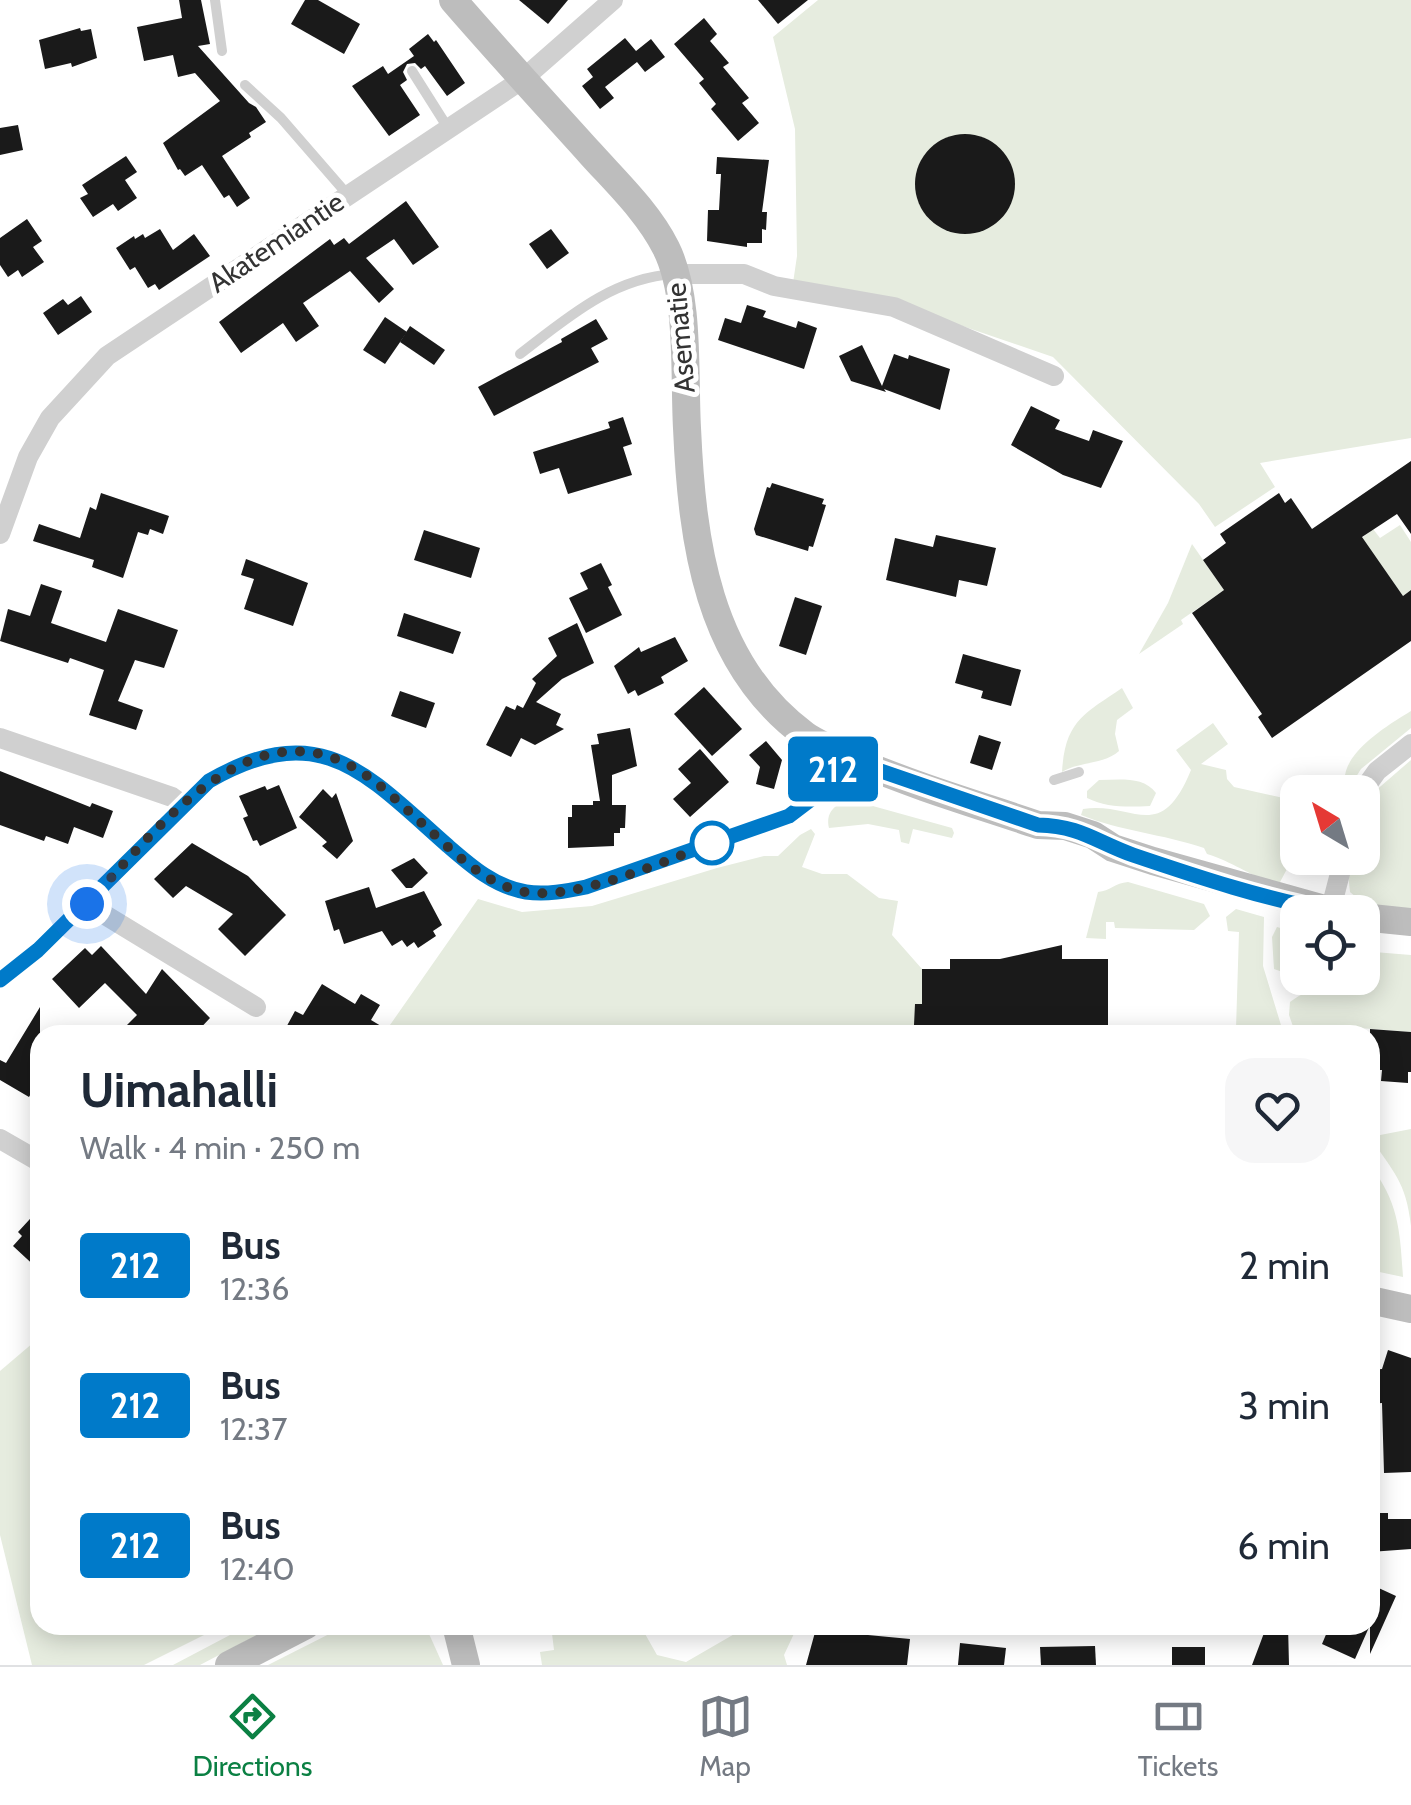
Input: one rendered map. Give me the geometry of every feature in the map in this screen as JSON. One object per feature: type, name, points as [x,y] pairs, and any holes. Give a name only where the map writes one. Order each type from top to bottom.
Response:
[{"type":"street","name":"Asematie","points":[[453,0],[642,213],[666,248],[675,274],[682,319],[694,520],[706,584],[725,631],[789,705],[843,754],[878,770],[1038,825],[1065,826],[1093,835],[1113,848],[1280,897]]},
{"type":"street","name":"Akatemiantie","points":[[0,534],[4,509],[50,418],[107,356],[523,80],[613,0]]},
{"type":"street","points":[[675,274],[744,274],[774,286],[894,306],[1054,376]]},
{"type":"street","points":[[0,738],[172,797],[184,805]]},
{"type":"street","points":[[1374,775],[1411,744]]},
{"type":"street","points":[[0,980],[87,904],[209,781],[240,764],[272,754],[309,753],[339,760],[366,774],[467,863],[495,882],[525,892],[556,893],[586,887],[789,816],[814,797],[843,754]]},
{"type":"street","points":[[87,904],[256,1008]]},
{"type":"street","points":[[1380,919],[1411,922]]},
{"type":"street","points":[[0,1139],[30,1156]]},
{"type":"street","points":[[1380,1302],[1411,1309]]},
{"type":"street","points":[[230,1665],[287,1635]]},
{"type":"street","points":[[458,1635],[466,1665]]},
{"type":"lane","points":[[215,0],[222,51]]},
{"type":"lane","points":[[412,71],[448,129]]},
{"type":"lane","points":[[245,84],[281,118],[348,194]]},
{"type":"lane","points":[[520,354],[582,306],[626,282],[675,274]]},
{"type":"lane","points":[[1054,780],[1079,772]]},
{"type":"shaded area","points":[[818,0],[1411,0],[1411,438],[1260,463],[1275,487],[1215,527],[1199,504],[1053,357],[892,302],[793,283],[797,256],[795,129],[773,37]]},
{"type":"shaded area","points":[[1400,525],[1411,542],[1411,590],[1403,596],[1362,538],[1373,529],[1380,538]]},
{"type":"shaded area","points":[[1192,544],[1224,590],[1139,654],[1168,603]]},
{"type":"shaded area","points":[[1122,688],[1133,708],[1117,720],[1119,751],[1106,759],[1062,772],[1072,730],[1097,705]]},
{"type":"shaded area","points":[[1411,711],[1411,728],[1357,775],[1345,775],[1358,751]]},
{"type":"shaded area","points":[[1213,723],[1228,744],[1201,764],[1226,770],[1234,787],[1280,797],[1280,875],[1284,875],[1279,884],[1207,854],[1204,848],[1081,815],[1083,809],[1101,808],[1156,814],[1168,807],[1191,770],[1176,750]]},
{"type":"shaded area","points":[[1411,760],[1411,912],[1380,906],[1380,895],[1350,892],[1348,875],[1380,875],[1380,787]]},
{"type":"shaded area","points":[[1099,780],[1138,781],[1156,793],[1150,806],[1102,804],[1087,798],[1087,791]]},
{"type":"shaded area","points":[[845,801],[952,828],[954,833],[952,838],[913,829],[909,844],[901,842],[899,830],[868,824],[829,828],[831,812]]},
{"type":"shaded area","points":[[811,829],[815,834],[802,867],[822,874],[847,874],[879,898],[898,901],[892,935],[922,969],[922,1004],[915,1005],[915,1025],[390,1025],[478,899],[522,912],[592,906],[717,868],[778,856]]},
{"type":"shaded area","points":[[1128,882],[1204,904],[1210,916],[1194,930],[1115,928],[1114,922],[1106,922],[1106,939],[1086,938],[1098,892]]},
{"type":"shaded area","points":[[1236,909],[1264,917],[1263,966],[1281,1025],[1236,1025],[1239,932],[1228,931],[1226,917]]},
{"type":"shaded area","points":[[1280,928],[1280,971],[1274,969],[1272,937]]},
{"type":"shaded area","points":[[1380,952],[1411,955],[1411,1032],[1380,1030],[1380,1025],[1292,1025],[1290,1002],[1298,997],[1380,995]]},
{"type":"shaded area","points":[[1411,1129],[1411,1226],[1402,1187],[1380,1152],[1380,1135]]},
{"type":"shaded area","points":[[1380,1179],[1396,1218],[1403,1277],[1380,1272]]},
{"type":"shaded area","points":[[30,1346],[30,1635],[204,1635],[144,1665],[32,1665],[0,1535],[0,1371]]},
{"type":"shaded area","points":[[230,1635],[257,1635],[200,1665],[173,1665]]},
{"type":"shaded area","points":[[327,1635],[430,1635],[443,1665],[268,1665]]},
{"type":"shaded area","points":[[552,1635],[646,1635],[657,1655],[686,1662],[733,1635],[793,1635],[784,1655],[787,1665],[542,1665],[540,1652],[554,1650]]},
{"type":"building","points":[[179,0],[201,0],[210,44],[198,46],[266,122],[222,156],[250,198],[237,207],[229,195],[224,198],[202,165],[185,176],[178,170],[163,143],[220,101],[195,73],[178,77],[173,55],[144,61],[137,27],[182,18]]},
{"type":"building","points":[[305,0],[318,0],[360,24],[344,54],[291,24]]},
{"type":"building","points":[[519,0],[568,0],[548,24]]},
{"type":"building","points":[[758,0],[808,0],[778,24]]},
{"type":"building","points":[[704,18],[717,34],[710,41],[729,63],[723,67],[749,98],[742,103],[759,123],[738,141],[711,109],[716,104],[699,83],[704,79],[674,44]]},
{"type":"building","points":[[80,28],[91,29],[97,58],[72,67],[71,63],[45,69],[39,40]]},
{"type":"building","points":[[428,34],[465,83],[447,96],[425,66],[421,69],[415,63],[407,64],[403,72],[407,80],[400,85],[420,115],[389,136],[352,86],[383,66],[388,74],[414,56],[409,49]]},
{"type":"building","points":[[625,38],[636,51],[651,39],[665,57],[645,72],[637,62],[605,87],[614,98],[600,109],[582,86],[593,77],[587,69]]},
{"type":"building","points":[[18,125],[23,150],[0,155],[0,128]]},
{"type":"building","points":[[965,134],[984,138],[1000,149],[1011,165],[1015,184],[1011,203],[1000,219],[984,230],[965,234],[946,230],[930,219],[919,203],[915,184],[919,165],[930,149],[946,138]]},
{"type":"building","points":[[126,156],[137,172],[125,180],[137,198],[118,211],[113,204],[93,217],[80,198],[88,194],[82,185]]},
{"type":"building","points":[[717,157],[769,160],[762,243],[747,243],[747,247],[707,241],[708,210],[719,210],[721,174],[716,174]]},
{"type":"building","points":[[406,201],[439,247],[413,265],[394,239],[366,258],[394,289],[379,303],[350,271],[303,303],[319,326],[296,342],[283,323],[241,353],[219,322],[330,239],[334,245],[344,238],[349,244]]},
{"type":"building","points":[[27,219],[42,241],[33,247],[44,262],[22,277],[18,270],[8,277],[0,265],[0,238]]},
{"type":"building","points":[[160,229],[173,250],[194,234],[210,256],[159,290],[155,284],[148,288],[116,248],[134,236],[135,239],[143,234],[145,238]]},
{"type":"building","points":[[551,229],[569,253],[547,269],[529,244]]},
{"type":"building","points":[[81,296],[92,312],[58,335],[43,313],[63,299],[68,305]]},
{"type":"building","points":[[747,305],[766,311],[763,317],[796,328],[798,321],[817,328],[804,369],[718,340],[725,318],[741,323]]},
{"type":"building","points":[[385,317],[407,332],[385,364],[363,350]]},
{"type":"building","points":[[596,319],[608,339],[591,348],[599,362],[494,416],[478,387]]},
{"type":"building","points":[[410,326],[445,350],[434,365],[400,342]]},
{"type":"building","points":[[862,345],[882,386],[894,354],[950,369],[940,410],[851,381],[839,356]]},
{"type":"building","points":[[1031,406],[1060,420],[1055,429],[1089,441],[1093,430],[1123,441],[1101,488],[1063,475],[1011,445]]},
{"type":"building","points":[[623,417],[632,444],[623,447],[632,475],[568,494],[559,468],[540,474],[533,452],[610,428],[608,422]]},
{"type":"building","points":[[1411,461],[1411,534],[1397,514],[1362,537],[1403,596],[1411,590],[1411,641],[1272,738],[1258,717],[1262,714],[1192,613],[1224,590],[1203,560],[1226,543],[1220,534],[1279,493],[1285,503],[1291,498],[1312,529]]},
{"type":"building","points":[[772,483],[824,499],[822,504],[826,505],[813,547],[809,546],[808,551],[756,535],[754,529],[767,487]]},
{"type":"building","points":[[101,493],[169,516],[163,534],[150,529],[148,535],[138,532],[123,578],[92,567],[94,560],[33,541],[39,524],[80,538],[90,507],[96,510]]},
{"type":"building","points":[[424,530],[480,548],[471,578],[414,560]]},
{"type":"building","points":[[936,535],[996,548],[987,586],[959,580],[956,597],[886,580],[895,538],[933,547]]},
{"type":"building","points":[[246,559],[308,583],[293,626],[244,609],[254,579],[241,575]]},
{"type":"building","points":[[601,563],[622,615],[586,633],[569,598],[588,589],[580,573]]},
{"type":"building","points":[[41,584],[62,591],[51,623],[106,642],[118,609],[178,630],[164,668],[135,660],[118,701],[143,710],[136,730],[89,715],[104,670],[0,641],[8,609],[30,616]]},
{"type":"building","points":[[795,597],[822,606],[806,655],[779,646]]},
{"type":"building","points":[[404,613],[461,632],[453,654],[397,636]]},
{"type":"building","points":[[577,623],[594,663],[562,679],[536,702],[561,714],[556,725],[564,729],[535,745],[521,738],[511,757],[486,745],[506,706],[523,708],[536,683],[532,679],[557,656],[548,638]]},
{"type":"building","points":[[675,637],[688,661],[661,677],[664,683],[638,696],[635,690],[628,694],[614,666],[639,647],[641,652]]},
{"type":"building","points":[[963,654],[1021,670],[1011,706],[981,698],[983,691],[955,683]]},
{"type":"building","points":[[704,687],[742,729],[712,756],[674,714]]},
{"type":"building","points":[[400,691],[435,703],[426,728],[391,716]]},
{"type":"building","points":[[630,728],[637,766],[612,775],[612,805],[626,805],[625,828],[614,833],[614,846],[568,848],[572,805],[600,801],[591,745],[599,744],[597,734]]},
{"type":"building","points":[[979,735],[1001,742],[992,770],[970,763]]},
{"type":"building","points":[[766,741],[782,760],[774,789],[756,784],[760,767],[749,755]]},
{"type":"building","points":[[700,749],[729,782],[690,817],[673,799],[691,783],[678,769]]},
{"type":"building","points":[[0,771],[90,807],[92,803],[113,811],[103,838],[74,827],[68,844],[46,836],[44,841],[0,825]]},
{"type":"building","points":[[279,785],[297,828],[260,846],[257,840],[253,841],[243,818],[248,816],[239,796]]},
{"type":"building","points":[[323,789],[332,798],[336,793],[353,841],[337,859],[322,846],[327,842],[299,817]]},
{"type":"building","points":[[192,843],[248,876],[286,915],[245,956],[218,929],[233,914],[186,886],[173,898],[154,879]]},
{"type":"building","points":[[414,858],[428,873],[412,888],[406,888],[391,870]]},
{"type":"building","points":[[369,887],[376,908],[424,891],[442,925],[433,931],[436,936],[418,948],[414,942],[407,947],[402,940],[392,946],[382,931],[344,944],[339,929],[334,931],[325,901]]},
{"type":"building","points":[[1062,945],[1062,959],[1108,959],[1108,1025],[914,1025],[915,1004],[922,1004],[922,969],[950,969],[950,959],[1000,959]]},
{"type":"building","points":[[101,946],[146,994],[162,969],[210,1018],[203,1025],[127,1025],[137,1015],[105,983],[79,1008],[52,979],[85,948],[92,955]]},
{"type":"building","points":[[322,984],[355,1004],[361,994],[380,1005],[371,1020],[379,1025],[287,1025],[295,1011],[303,1015]]},
{"type":"building","points":[[40,1007],[40,1025],[30,1025],[29,1097],[0,1080],[0,1060],[6,1063]]},
{"type":"building","points":[[1380,1030],[1411,1032],[1408,1083],[1381,1081]]},
{"type":"building","points":[[30,1219],[30,1262],[13,1246],[22,1236],[18,1232]]},
{"type":"building","points":[[1388,1350],[1411,1358],[1411,1472],[1384,1473],[1382,1369]]},
{"type":"building","points":[[1380,1513],[1388,1513],[1388,1519],[1411,1519],[1411,1549],[1380,1551]]},
{"type":"building","points":[[1380,1589],[1396,1596],[1380,1632]]},
{"type":"building","points":[[814,1635],[910,1639],[907,1665],[806,1665]]},
{"type":"building","points":[[1263,1635],[1288,1635],[1289,1665],[1252,1665]]},
{"type":"building","points":[[1326,1635],[1366,1635],[1355,1659],[1322,1644]]},
{"type":"building","points":[[1370,1635],[1379,1635],[1370,1654]]},
{"type":"building","points":[[960,1643],[1006,1648],[1004,1665],[958,1665]]},
{"type":"building","points":[[1095,1646],[1096,1665],[1041,1665],[1040,1647]]},
{"type":"building","points":[[1172,1647],[1205,1647],[1205,1665],[1172,1665]]},
{"type":"bus line","name":"212","points":[[0,980],[27,961],[87,904],[209,781],[240,764],[272,754],[309,753],[339,760],[366,774],[467,863],[495,882],[525,892],[556,893],[586,887],[789,816],[814,797],[843,754],[878,770],[1038,825],[1065,826],[1153,862],[1280,899]]},
{"type":"route","points":[[87,904],[209,781],[240,764],[272,754],[309,753],[339,760],[366,774],[467,863],[495,882],[525,892],[556,893],[586,887],[722,840],[712,843]]}]
